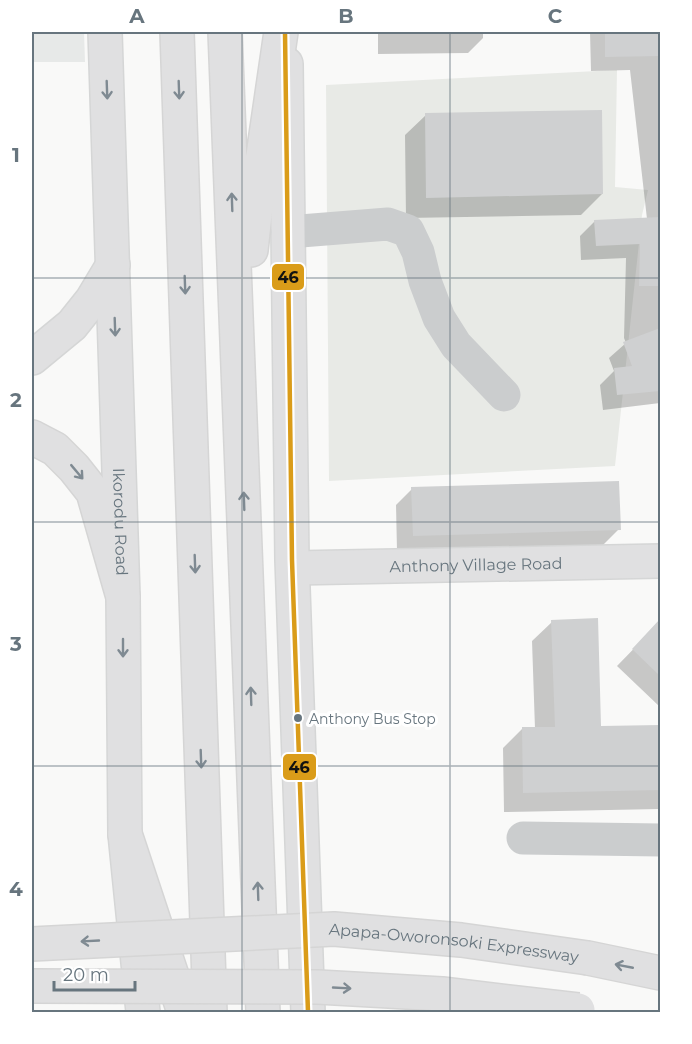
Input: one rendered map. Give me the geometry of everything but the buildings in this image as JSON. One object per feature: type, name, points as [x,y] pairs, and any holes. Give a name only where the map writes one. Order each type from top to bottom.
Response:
[{"type":"main road","name":"Ikorodu Road","points":[[105,32],[123,597],[125,834],[143,1012]]},
{"type":"main road","points":[[177,32],[210,1012]]},
{"type":"main road","points":[[225,32],[263,1012]]},
{"type":"main road","points":[[238,356],[257,197],[283,32]]},
{"type":"main road","points":[[283,32],[293,568],[308,1012]]},
{"type":"main road","points":[[32,358],[72,325],[92,300],[113,265]]},
{"type":"main road","points":[[32,437],[55,449],[93,492],[123,597]]},
{"type":"main road","name":"Anthony Village Road","points":[[293,568],[660,561]]},
{"type":"main road","points":[[125,834],[184,1012]]},
{"type":"main road","name":"Apapa-Oworonsoki Expressway","points":[[32,944],[334,929],[461,940],[588,958],[660,973]]},
{"type":"main road","points":[[32,986],[318,987],[442,994],[583,1011]]},
{"type":"lane","points":[[288,232],[388,224],[408,231],[418,252],[425,281],[439,318],[456,345],[504,395]]},
{"type":"lane","points":[[523,838],[660,840]]},
{"type":"shaded area","points":[[32,32],[84,32],[85,62],[32,62]]},
{"type":"shaded area","points":[[617,70],[615,187],[648,190],[642,215],[615,466],[329,481],[326,85]]},
{"type":"transit line","name":"46","points":[[285,32],[292,560],[308,1012]]},
{"type":"place","name":"Anthony Bus Stop","points":[[298,718]]}]
